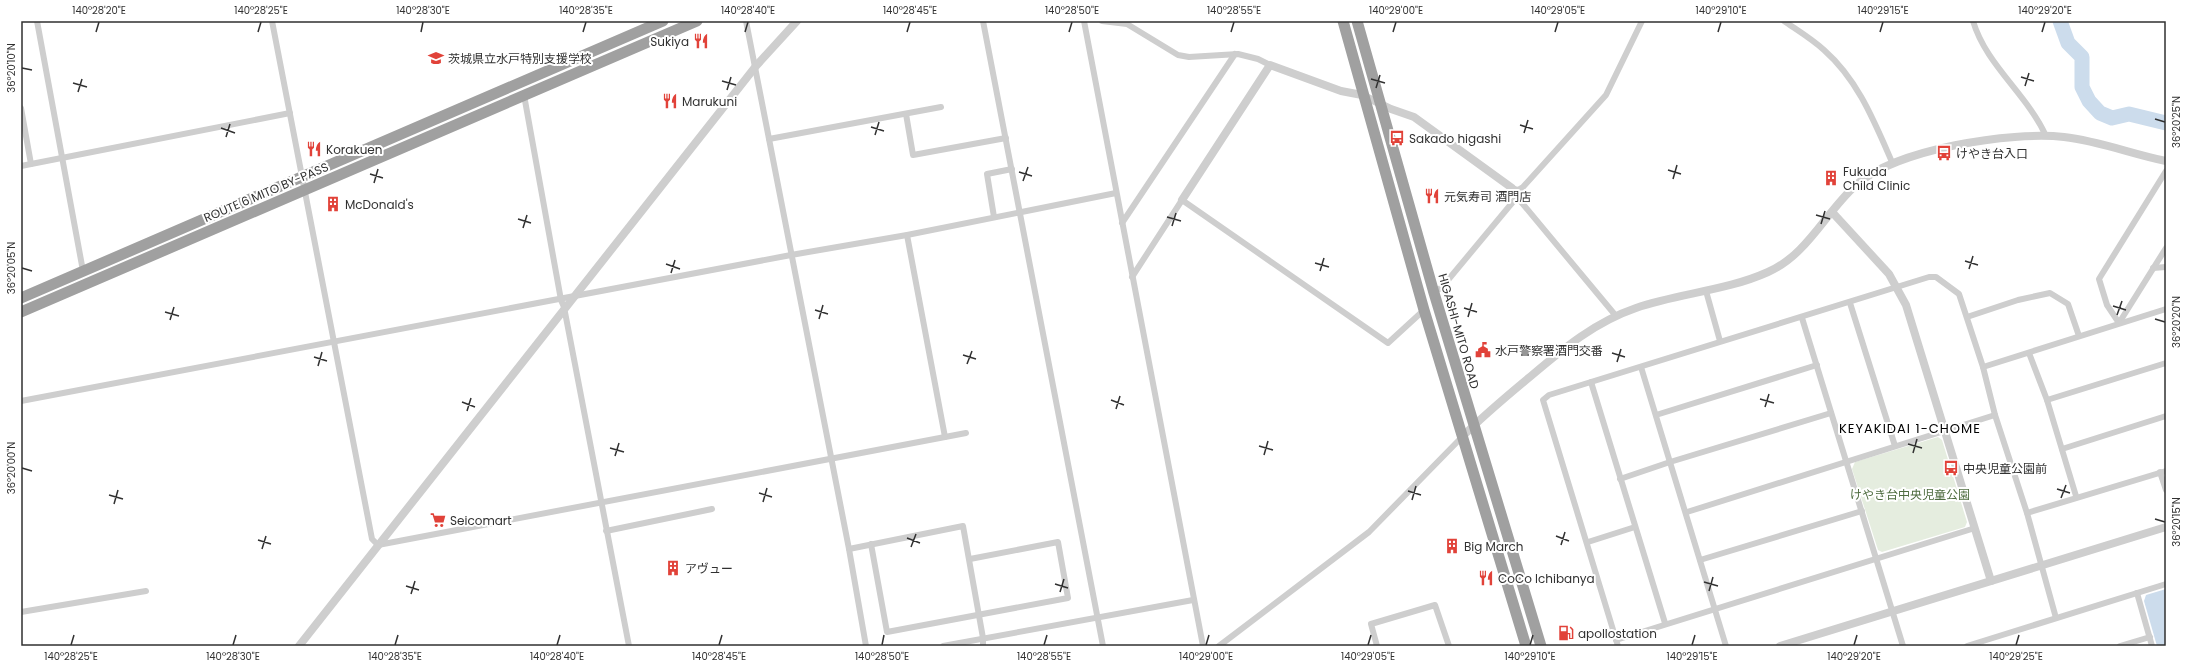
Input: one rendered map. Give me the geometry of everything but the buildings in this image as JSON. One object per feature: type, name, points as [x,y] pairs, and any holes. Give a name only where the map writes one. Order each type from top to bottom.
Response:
[{"type":"highway","name":"ROUTE 6 MITO BY-PASS","points":[[21,298],[303,175],[663,21]]},
{"type":"highway","name":"ROUTE 6 MITO BY-PASS","points":[[21,312],[697,21]]},
{"type":"highway","points":[[1343,21],[1362,95],[1424,310],[1526,646]]},
{"type":"highway","name":"HIGASHI-MITO ROAD","points":[[1358,21],[1434,293],[1541,646]]},
{"type":"street","points":[[37,21],[83,271]]},
{"type":"street","points":[[272,21],[306,190],[333,342],[372,539],[378,545]]},
{"type":"street","points":[[746,21],[756,66],[830,459],[849,549],[866,646]]},
{"type":"street","points":[[299,646],[563,304],[571,298],[756,66],[797,21]]},
{"type":"street","points":[[983,21],[1103,646]]},
{"type":"street","points":[[1084,21],[1193,600],[1203,646]]},
{"type":"street","points":[[1102,21],[1126,24],[1178,55],[1189,57],[1235,54],[1258,59],[1270,65],[1341,91],[1362,95],[1380,104],[1414,117],[1515,189],[1517,197],[1616,316]]},
{"type":"street","points":[[1515,189],[1524,187],[1606,95],[1642,21]]},
{"type":"street","points":[[1784,21],[1823,48],[1851,79],[1872,116],[1892,162]]},
{"type":"street","points":[[1973,21],[1985,49],[2039,121],[2046,136]]},
{"type":"street","points":[[1122,223],[1235,54]]},
{"type":"street","points":[[1132,277],[1270,65]]},
{"type":"street","points":[[524,95],[629,646]]},
{"type":"street","points":[[769,139],[941,107]]},
{"type":"street","points":[[21,108],[30,164]]},
{"type":"street","points":[[21,166],[290,113]]},
{"type":"street","points":[[906,114],[913,155],[1006,138]]},
{"type":"street","points":[[1219,646],[1369,532],[1474,426],[1577,338],[1616,316],[1636,308],[1756,278],[1784,264],[1802,248],[1857,184],[1892,162],[1998,138],[2046,136],[2080,140],[2166,161]]},
{"type":"street","points":[[994,217],[987,174],[1012,169]]},
{"type":"street","points":[[2119,323],[2108,305],[2100,279],[2166,171]]},
{"type":"street","points":[[571,298],[791,255],[906,235],[1116,193]]},
{"type":"street","points":[[1434,293],[1443,286],[1517,197]]},
{"type":"street","points":[[1182,200],[1388,343],[1424,310]]},
{"type":"street","points":[[1832,212],[1889,274],[1898,287],[1909,312],[1991,580]]},
{"type":"street","points":[[906,235],[945,437]]},
{"type":"street","points":[[2119,323],[2166,248]]},
{"type":"street","points":[[2153,268],[2166,267]]},
{"type":"street","points":[[1975,528],[1715,609],[1665,623],[1617,643],[1588,542],[1543,400],[1549,395],[1720,341],[1802,318],[1929,277],[1936,277],[1959,294],[1983,367],[1995,415],[2027,513],[2056,618]]},
{"type":"street","points":[[1706,291],[1720,341]]},
{"type":"street","points":[[1966,317],[2018,300],[2050,293],[2068,304],[2079,336]]},
{"type":"street","points":[[1850,303],[1895,446]]},
{"type":"street","points":[[21,401],[333,342],[563,304]]},
{"type":"street","points":[[1983,367],[2166,309]]},
{"type":"street","points":[[1802,318],[1904,646]]},
{"type":"street","points":[[2029,353],[2047,400],[2076,496]]},
{"type":"street","points":[[2047,400],[2166,363]]},
{"type":"street","points":[[1656,415],[1817,365]]},
{"type":"street","points":[[1641,367],[1726,646]]},
{"type":"street","points":[[1591,382],[1665,623]]},
{"type":"street","points":[[1620,479],[1670,462],[1831,413]]},
{"type":"street","points":[[1686,512],[1995,415]]},
{"type":"street","points":[[2062,449],[2166,416]]},
{"type":"street","points":[[378,545],[966,433]]},
{"type":"street","points":[[2027,513],[2076,496],[2163,472],[2166,490]]},
{"type":"street","points":[[606,531],[712,509]]},
{"type":"street","points":[[1700,560],[1862,511]]},
{"type":"street","points":[[849,549],[963,526],[970,559],[983,646]]},
{"type":"street","points":[[1588,542],[1635,527]]},
{"type":"street","points":[[1780,646],[2166,527]]},
{"type":"street","points":[[872,544],[887,632],[1068,598],[1058,542],[970,559]]},
{"type":"street","points":[[1967,646],[2166,584]]},
{"type":"street","points":[[21,612],[146,590]]},
{"type":"street","points":[[2137,593],[2152,646]]},
{"type":"street","points":[[943,646],[1098,619],[1193,600]]},
{"type":"street","points":[[1377,646],[1371,624],[1435,605],[1449,646]]},
{"type":"street","points":[[2120,646],[2150,637]]},
{"type":"green space","name":"けやき台中央児童公園","points":[[1938,437],[1942,440],[1967,522],[1965,527],[1882,552],[1878,550],[1852,469],[1855,462]]},
{"type":"water","points":[[2166,589],[2166,646],[2157,646],[2144,601],[2146,595]]},
{"type":"waterway","points":[[2060,21],[2068,43],[2082,57],[2082,87],[2089,101],[2100,113],[2112,118],[2129,114],[2166,123]]},
{"type":"place","name":"Sukiya","points":[[701,41]]},
{"type":"place","name":"茨城県立水戸特別支援学校","points":[[436,58]]},
{"type":"place","name":"Marukuni","points":[[670,101]]},
{"type":"place","name":"Sakado higashi","points":[[1397,138]]},
{"type":"place","name":"Korakuen","points":[[314,149]]},
{"type":"place","name":"けやき台入口","points":[[1944,153]]},
{"type":"place","name":"Fukuda Child Clinic","points":[[1831,178]]},
{"type":"place","name":"元気寿司 酒門店","points":[[1432,196]]},
{"type":"place","name":"McDonald's","points":[[333,204]]},
{"type":"place","name":"水戸警察署酒門交番","points":[[1483,350]]},
{"type":"place","name":"中央児童公園前","points":[[1951,468]]},
{"type":"place","name":"Seicomart","points":[[438,520]]},
{"type":"place","name":"Big March","points":[[1452,546]]},
{"type":"place","name":"アヴュー","points":[[673,568]]},
{"type":"place","name":"CoCo Ichibanya","points":[[1486,578]]},
{"type":"place","name":"apollostation","points":[[1566,633]]},
{"type":"district","name":"KEYAKIDAI 1-CHOME","points":[[1910,428]]}]
